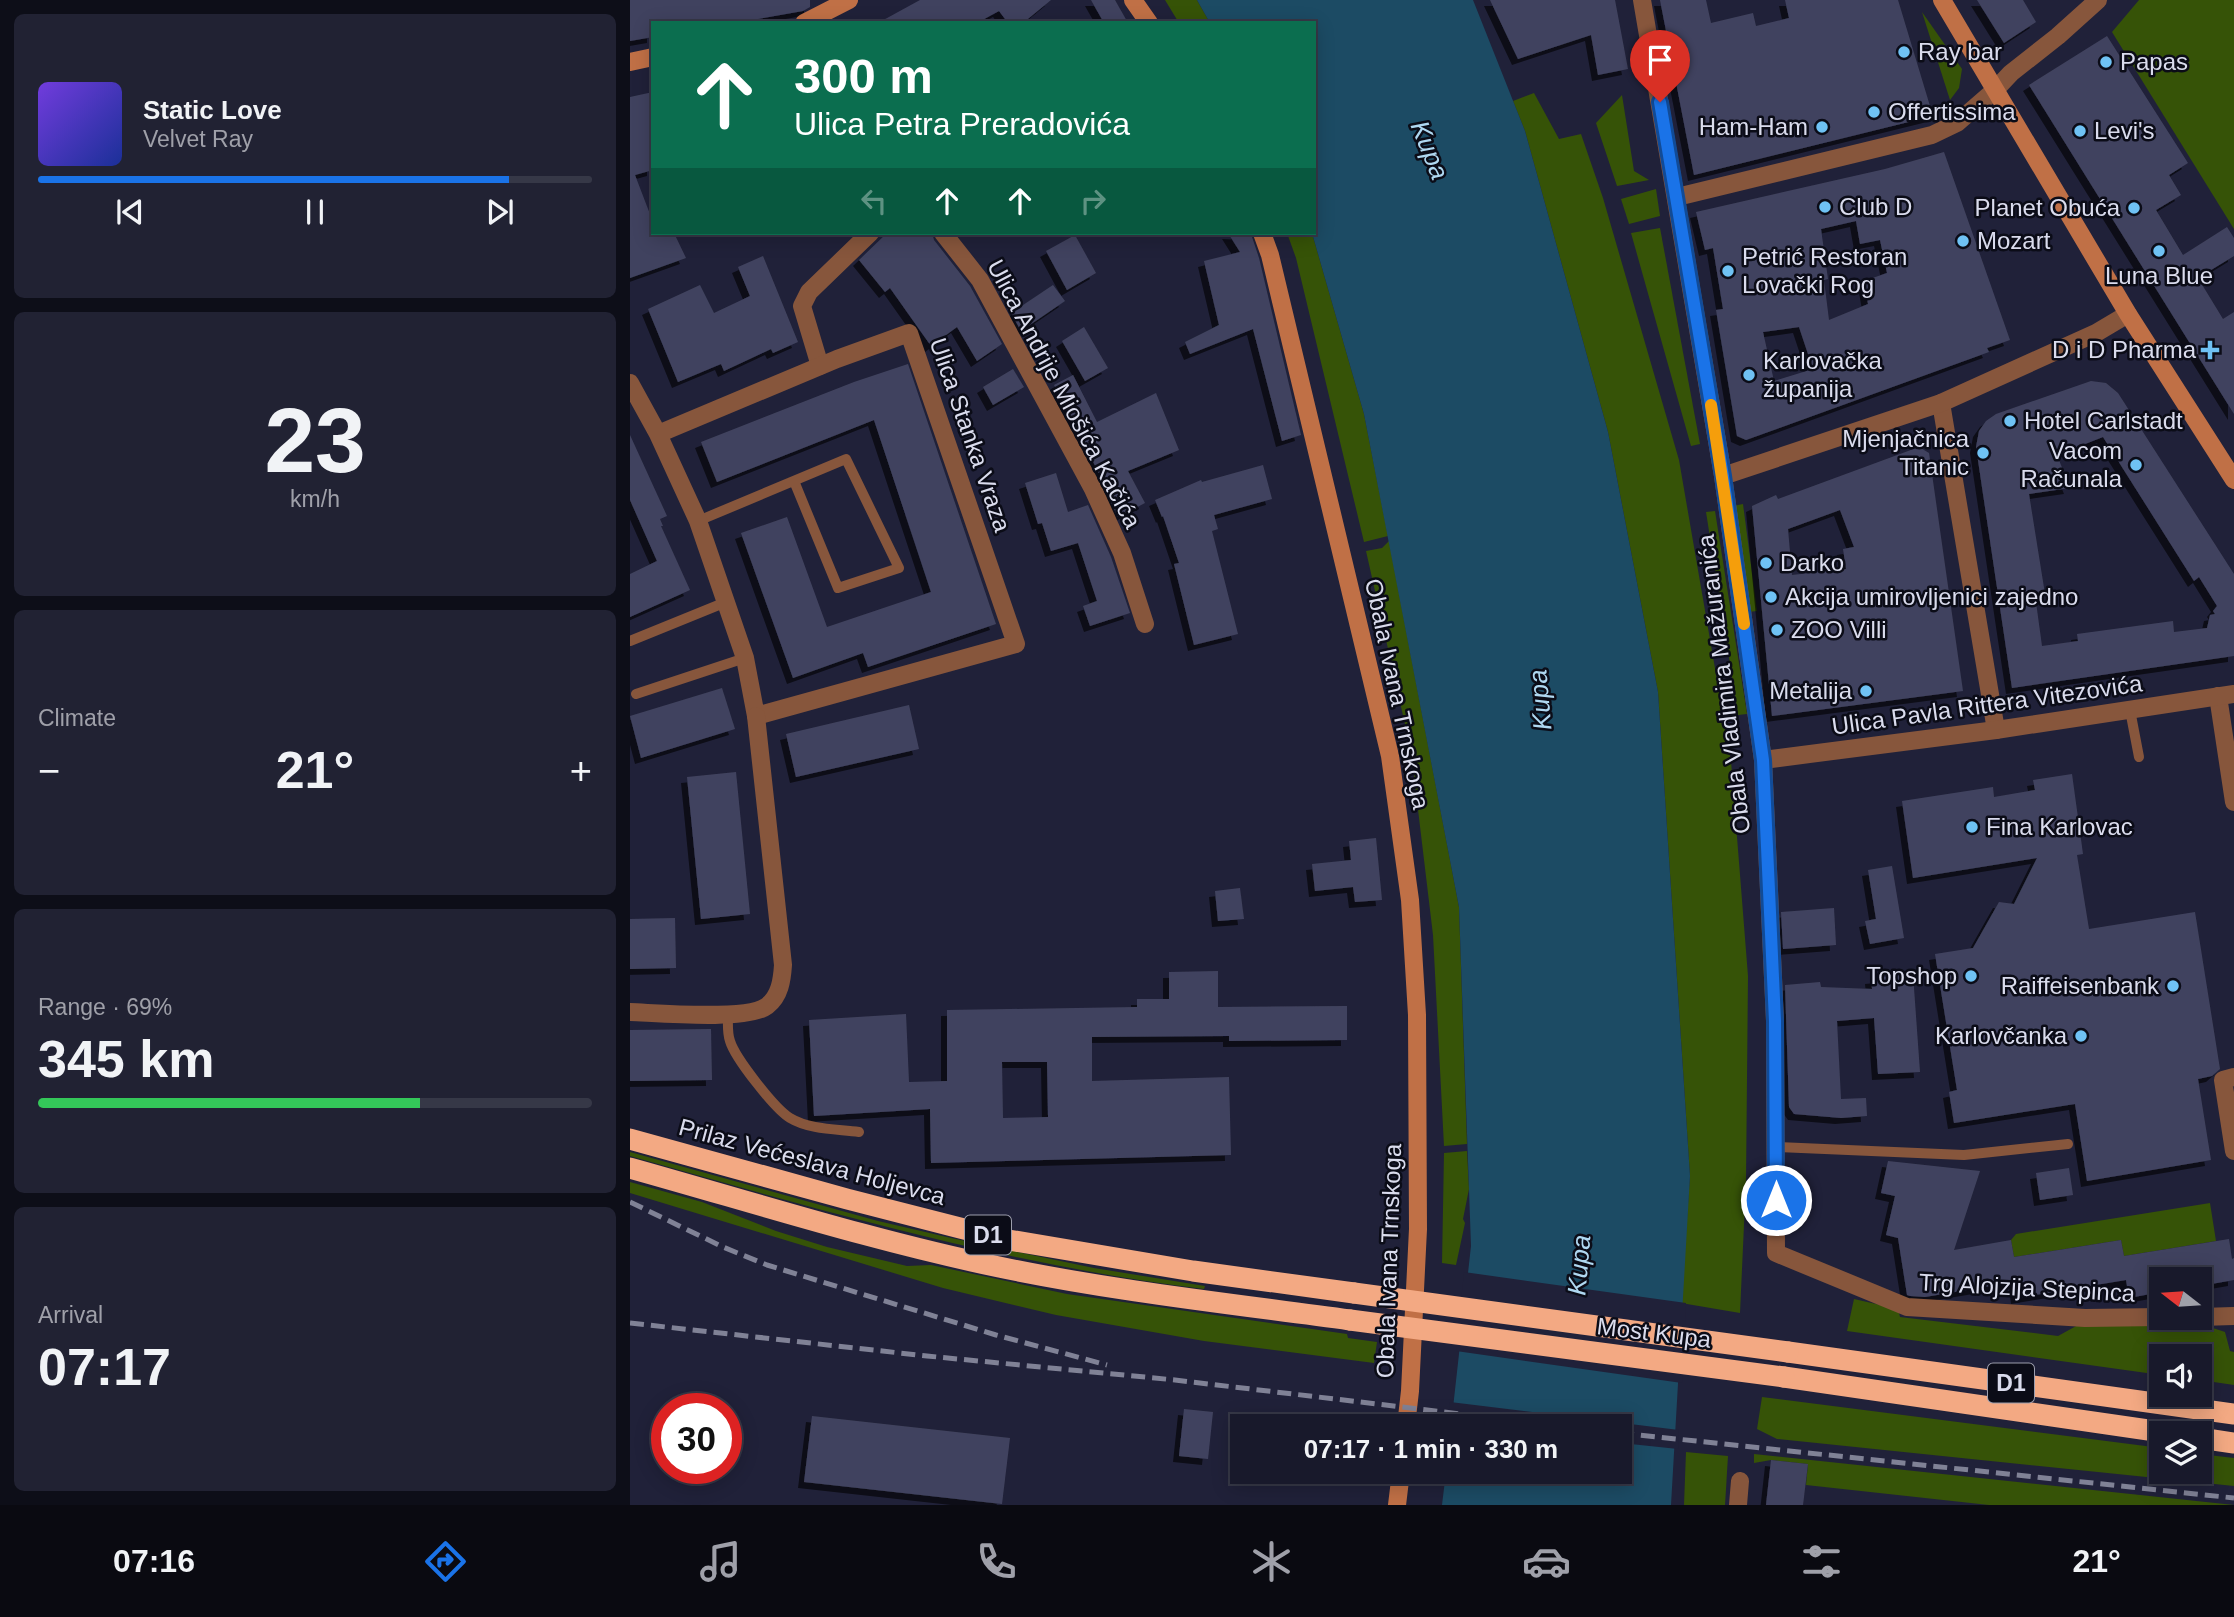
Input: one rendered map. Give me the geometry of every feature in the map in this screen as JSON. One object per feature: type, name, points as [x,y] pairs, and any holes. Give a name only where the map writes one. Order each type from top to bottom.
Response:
[{"type":"highway","name":"Prilaz Većeslava Holjevca","points":[[630,1139],[860,1203],[1003,1239],[1193,1271],[1354,1293]]},
{"type":"highway","name":"Most Kupa","points":[[630,1168],[942,1254],[999,1267],[1185,1297],[1784,1377],[2149,1430]]},
{"type":"highway","name":"Most Kupa","points":[[1354,1293],[2234,1414]]},
{"type":"highway","points":[[2212,1440],[2234,1443]]},
{"type":"street","points":[[808,21],[849,0]]},
{"type":"street","points":[[1133,0],[1148,21]]},
{"type":"street","name":"Obala Vladimira Mažuranića","points":[[1642,0],[1723,476],[1763,760],[1775,1021],[1776,1253]]},
{"type":"street","points":[[1942,0],[2128,314],[2234,480]]},
{"type":"street","points":[[1677,197],[1932,135],[1957,123],[2011,73],[2098,0]]},
{"type":"street","points":[[630,62],[651,57]]},
{"type":"street","points":[[820,366],[802,306],[808,292],[868,235]]},
{"type":"street","name":"Ulica Andrije Miošića Kačića","points":[[945,235],[979,280],[1093,489],[1122,553],[1145,624]]},
{"type":"street","name":"Obala Ivana Trnskoga","points":[[1263,235],[1390,756],[1410,900],[1417,1015],[1418,1229],[1407,1414]]},
{"type":"street","points":[[1723,476],[1941,403],[2096,333],[2128,314]]},
{"type":"street","name":"Ulica Stanka Vraza","points":[[658,434],[820,366],[909,333],[1016,644],[757,716]]},
{"type":"street","points":[[630,383],[658,434],[698,521],[745,658],[757,716],[783,965],[782,980],[776,995],[768,1005],[756,1012],[630,1012]]},
{"type":"street","points":[[1941,403],[1996,730]]},
{"type":"street","points":[[2226,695],[2234,802]]},
{"type":"street","name":"Ulica Pavla Rittera Vitezovića","points":[[1763,760],[1996,730],[2226,695]]},
{"type":"street","points":[[2234,1077],[2222,1080],[2234,1151]]},
{"type":"street","name":"Trg Alojzija Stepinca","points":[[1776,1253],[1907,1307],[2085,1318],[2149,1317]]},
{"type":"street","points":[[2212,1317],[2234,1316]]},
{"type":"street","points":[[1738,1505],[1740,1481]]},
{"type":"street","points":[[1397,1505],[1400,1484]]},
{"type":"lane","points":[[698,521],[846,459],[899,568],[838,588],[794,481]]},
{"type":"lane","points":[[630,641],[726,601]]},
{"type":"lane","points":[[636,694],[745,658]]},
{"type":"lane","points":[[2130,710],[2139,757]]},
{"type":"lane","points":[[728,1014],[729,1039],[735,1054],[777,1107],[790,1118],[813,1127],[859,1132]]},
{"type":"lane","points":[[1777,1147],[1964,1155],[2068,1144]]},
{"type":"green space","points":[[1165,0],[1197,0],[1209,21],[1178,21]]},
{"type":"green space","points":[[2139,0],[2234,0],[2234,229],[2112,32]]},
{"type":"green space","points":[[1922,12],[1962,69],[1959,88],[1950,100]]},
{"type":"green space","points":[[1534,93],[1559,139],[1581,134],[1603,198],[1679,460],[1731,761],[1748,976],[1746,1181],[1740,1313],[1681,1303],[1690,1176],[1658,692],[1608,432],[1525,131],[1513,101]]},
{"type":"green space","points":[[1622,95],[1634,171],[1649,180],[1617,186],[1596,123]]},
{"type":"green space","points":[[1656,189],[1660,216],[1629,224],[1621,199]]},
{"type":"green space","points":[[1660,228],[1700,444],[1691,446],[1631,233]]},
{"type":"green space","points":[[1288,235],[1313,235],[1364,414],[1388,536],[1364,542],[1296,258]]},
{"type":"green space","points":[[1743,504],[1757,611],[1748,612],[1733,506]]},
{"type":"green space","points":[[1715,511],[1747,714],[1738,715],[1706,512]]},
{"type":"green space","points":[[1389,541],[1459,907],[1467,1144],[1444,1146],[1433,935],[1411,751],[1366,551],[1382,548]]},
{"type":"green space","points":[[1467,1151],[1469,1189],[1456,1265],[1442,1263],[1444,1153]]},
{"type":"green space","points":[[630,1152],[878,1221],[1094,1268],[1205,1286],[1204,1289],[1131,1279],[986,1251],[772,1196],[630,1156]]},
{"type":"green space","points":[[630,1182],[702,1202],[776,1231],[827,1247],[907,1266],[931,1265],[1067,1294],[1347,1334],[1348,1338],[1377,1342],[1374,1363],[1204,1341],[1056,1315],[943,1288],[630,1193]]},
{"type":"green space","points":[[2210,1203],[2216,1241],[2124,1256],[2121,1240],[2014,1257],[2011,1240],[2016,1234]]},
{"type":"green space","points":[[1854,1299],[1898,1309],[1900,1317],[2058,1336],[2078,1325],[2149,1326],[2149,1330],[2212,1330],[2212,1328],[2225,1332],[2230,1351],[2234,1352],[2234,1385],[2212,1382],[2212,1344],[2149,1344],[2149,1373],[1847,1331]]},
{"type":"green space","points":[[1762,1397],[2149,1446],[2149,1477],[1777,1439],[1757,1429]]},
{"type":"green space","points":[[1686,1452],[1728,1456],[1725,1505],[1684,1505]]},
{"type":"green space","points":[[1754,1454],[2234,1505],[1989,1505],[1806,1485],[1808,1464],[1771,1460],[1754,1463]]},
{"type":"green space","points":[[2212,1455],[2234,1458],[2234,1486],[2212,1484]]},
{"type":"water","name":"Kupa","points":[[1197,0],[1473,0],[1525,131],[1608,432],[1658,692],[1690,1176],[1671,1505],[1442,1505],[1445,1484],[1632,1484],[1632,1414],[1452,1414],[1471,1246],[1459,907],[1364,414],[1313,235],[1316,235],[1316,21],[1209,21]]},
{"type":"pier","points":[[1464,1272],[1686,1303],[1682,1383],[1456,1351]]},
{"type":"pier","points":[[1450,1402],[1548,1414],[1449,1414]]},
{"type":"pier","points":[[1632,1424],[1679,1430],[1678,1449],[1632,1444]]},
{"type":"building","points":[[630,0],[810,0],[810,7],[803,11],[746,21],[651,21],[651,37],[630,41]]},
{"type":"building","points":[[920,0],[1051,0],[1025,21],[1006,21],[999,11],[981,21],[882,21]]},
{"type":"building","points":[[1091,0],[1115,0],[1127,21],[1103,21]]},
{"type":"building","points":[[1490,0],[1615,0],[1628,69],[1598,75],[1591,35],[1518,59]]},
{"type":"building","points":[[1660,0],[1706,0],[1711,23],[1753,13],[1756,26],[1789,18],[1785,0],[1898,0],[1933,116],[1694,175]]},
{"type":"building","points":[[1977,0],[2023,0],[2036,22],[2004,43]]},
{"type":"building","points":[[2107,36],[2188,163],[2169,175],[2181,195],[2156,210],[2183,255],[2227,227],[2234,238],[2234,256],[2198,278],[2223,319],[2234,312],[2234,414],[2029,85]]},
{"type":"building","points":[[651,92],[651,171],[635,175],[651,217],[651,235],[675,235],[686,258],[630,278],[630,97]]},
{"type":"building","points":[[1944,152],[2010,340],[1987,348],[1989,352],[1746,440],[1737,436],[1716,310],[1723,309],[1713,248],[1705,250],[1696,212],[1885,169]],"holes":[[[1856,221],[1860,244],[1880,240],[1887,273],[1864,281],[1868,304],[1829,320],[1824,280],[1828,279],[1821,229]],[[1799,327],[1813,369],[1774,381],[1763,332]]]},
{"type":"building","points":[[885,235],[933,235],[970,286],[1002,344],[977,361],[957,327],[931,346],[890,288],[885,292],[859,260]]},
{"type":"building","points":[[1075,235],[1096,273],[1067,290],[1046,251]]},
{"type":"building","points":[[1229,235],[1251,235],[1301,435],[1282,441],[1253,329],[1190,354],[1185,342],[1219,325],[1204,261],[1240,252]]},
{"type":"building","points":[[763,256],[798,342],[773,353],[771,349],[724,371],[721,364],[678,382],[648,309],[700,285],[714,313],[750,296],[738,267]]},
{"type":"building","points":[[1053,285],[1065,301],[1021,331],[1011,313]]},
{"type":"building","points":[[1084,327],[1108,368],[1085,381],[1062,341]]},
{"type":"building","points":[[908,364],[996,624],[868,667],[863,653],[793,678],[741,533],[787,517],[827,627],[931,592],[874,420],[717,482],[701,442],[854,382]]},
{"type":"building","points":[[1013,369],[1024,387],[993,405],[983,387]]},
{"type":"building","points":[[1073,375],[1097,422],[1156,393],[1179,450],[1128,471],[1145,503],[1118,517],[1109,498],[1111,497],[1054,385]]},
{"type":"building","points":[[2091,381],[2106,383],[2118,393],[2234,574],[2234,656],[2012,688],[1976,447],[1979,431],[1986,421],[1996,414]],"holes":[[[2103,437],[2194,581],[2199,577],[2217,606],[2213,611],[2215,614],[2210,615],[2207,628],[2174,632],[2173,621],[2077,634],[2078,641],[2042,646],[2035,595],[2045,594],[2029,494],[2070,488],[2057,455]]]},
{"type":"building","points":[[630,435],[667,516],[660,519],[661,526],[690,590],[630,617],[630,574],[657,561],[630,500]]},
{"type":"building","points":[[1919,447],[1929,453],[1963,691],[1772,716],[1752,506],[1776,495],[1778,499]],"holes":[[[1840,510],[1854,547],[1843,549],[1846,569],[1792,575],[1788,529]]]},
{"type":"building","points":[[1263,465],[1272,499],[1214,515],[1218,529],[1212,531],[1238,634],[1194,645],[1174,564],[1179,563],[1155,500],[1201,480],[1202,482]]},
{"type":"building","points":[[1056,473],[1068,512],[1088,505],[1111,557],[1130,613],[1090,626],[1083,606],[1097,601],[1078,543],[1051,551],[1042,523],[1038,524],[1025,483]]},
{"type":"building","points":[[722,688],[735,729],[641,758],[630,716]]},
{"type":"building","points":[[909,705],[919,749],[796,777],[786,734]]},
{"type":"building","points":[[736,772],[750,914],[701,919],[687,777]]},
{"type":"building","name":"Karlovčanka","points":[[2072,774],[2083,854],[2077,855],[2089,929],[2195,912],[2220,1069],[2212,1076],[2198,1079],[2211,1160],[2087,1181],[2075,1104],[1954,1123],[1949,1092],[1957,1090],[1935,954],[1973,948],[1999,902],[2014,904],[2037,858],[1913,878],[1902,801],[1993,787],[1994,797],[2035,790],[2033,780]]},
{"type":"building","points":[[1376,838],[1382,900],[1355,902],[1353,887],[1315,891],[1312,864],[1351,860],[1349,841]]},
{"type":"building","points":[[1892,866],[1904,938],[1870,944],[1865,921],[1876,919],[1868,870]]},
{"type":"building","points":[[1240,888],[1244,919],[1218,921],[1215,891]]},
{"type":"building","points":[[1834,908],[1836,945],[1783,949],[1781,912]]},
{"type":"building","points":[[675,918],[676,968],[630,969],[630,919]]},
{"type":"building","points":[[1218,971],[1218,1007],[1347,1006],[1347,1040],[1229,1041],[1229,1036],[1092,1037],[1092,1081],[1229,1077],[1231,1155],[931,1163],[930,1109],[814,1116],[809,1020],[906,1014],[909,1082],[947,1081],[947,1010],[1137,1007],[1137,999],[1169,999],[1169,972]],"holes":[[[1002,1062],[1047,1062],[1048,1117],[1003,1118]]]},
{"type":"building","points":[[1913,974],[1920,1072],[1878,1074],[1874,1018],[1837,1021],[1841,1099],[1866,1098],[1867,1116],[1841,1118],[1794,1114],[1789,1107],[1785,985],[1820,982],[1821,987],[1872,989],[1871,978]]},
{"type":"building","points":[[711,1029],[712,1080],[630,1081],[630,1030]]},
{"type":"building","points":[[1888,1161],[1980,1171],[1954,1250],[2011,1240],[2014,1257],[2121,1240],[2124,1256],[2229,1239],[2232,1259],[2234,1258],[2234,1280],[2212,1284],[2212,1267],[2149,1267],[2149,1294],[2129,1298],[2126,1280],[2017,1298],[2015,1282],[1925,1297],[1910,1296],[1907,1295],[1898,1238],[1886,1235],[1895,1196],[1881,1193]]},
{"type":"building","points":[[2069,1168],[2073,1195],[2040,1200],[2036,1173]]},
{"type":"building","points":[[1184,1409],[1213,1412],[1208,1459],[1179,1456]]},
{"type":"building","points":[[812,1416],[1010,1438],[1002,1504],[804,1482]]},
{"type":"building","points":[[1771,1460],[1808,1464],[1803,1505],[1766,1505]]},
{"type":"railway","points":[[630,1202],[767,1265],[996,1335],[1107,1365]]},
{"type":"railway","points":[[630,1323],[1175,1380],[1461,1414]]},
{"type":"railway","points":[[1632,1434],[2234,1498]]},
{"type":"slow traffic","points":[[1711,405],[1744,624]]},
{"type":"place","name":"Ray bar","points":[[1904,52]]},
{"type":"place","name":"Papas","points":[[2106,62]]},
{"type":"place","name":"Offertissima","points":[[1874,112]]},
{"type":"place","name":"Ham-Ham","points":[[1822,127]]},
{"type":"place","name":"Levi's","points":[[2080,131]]},
{"type":"place","name":"Club D","points":[[1825,207]]},
{"type":"place","name":"Planet Obuća","points":[[2134,208]]},
{"type":"place","name":"Mozart","points":[[1963,241]]},
{"type":"place","name":"Luna Blue","points":[[2159,251]]},
{"type":"place","name":"Petrić Restoran Lovački Rog","points":[[1728,271]]},
{"type":"place","name":"D i D Pharma","points":[[2210,350]]},
{"type":"place","name":"Karlovačka županija","points":[[1749,375]]},
{"type":"place","name":"Hotel Carlstadt","points":[[2010,421]]},
{"type":"place","name":"Mjenjačnica Titanic","points":[[1983,453]]},
{"type":"place","name":"Vacom Računala","points":[[2136,465]]},
{"type":"place","name":"Darko","points":[[1766,563]]},
{"type":"place","name":"Akcija umirovljenici zajedno","points":[[1771,597]]},
{"type":"place","name":"ZOO Villi","points":[[1777,630]]},
{"type":"place","name":"Metalija","points":[[1866,691]]},
{"type":"place","name":"Fina Karlovac","points":[[1972,827]]},
{"type":"place","name":"Topshop","points":[[1971,976]]},
{"type":"place","name":"Raiffeisenbank","points":[[2173,986]]},
{"type":"place","name":"Karlovčanka","points":[[2081,1036]]},
{"type":"route","points":[[1660,102],[1723,476],[1763,760],[1775,1021],[1776,1200]]}]
